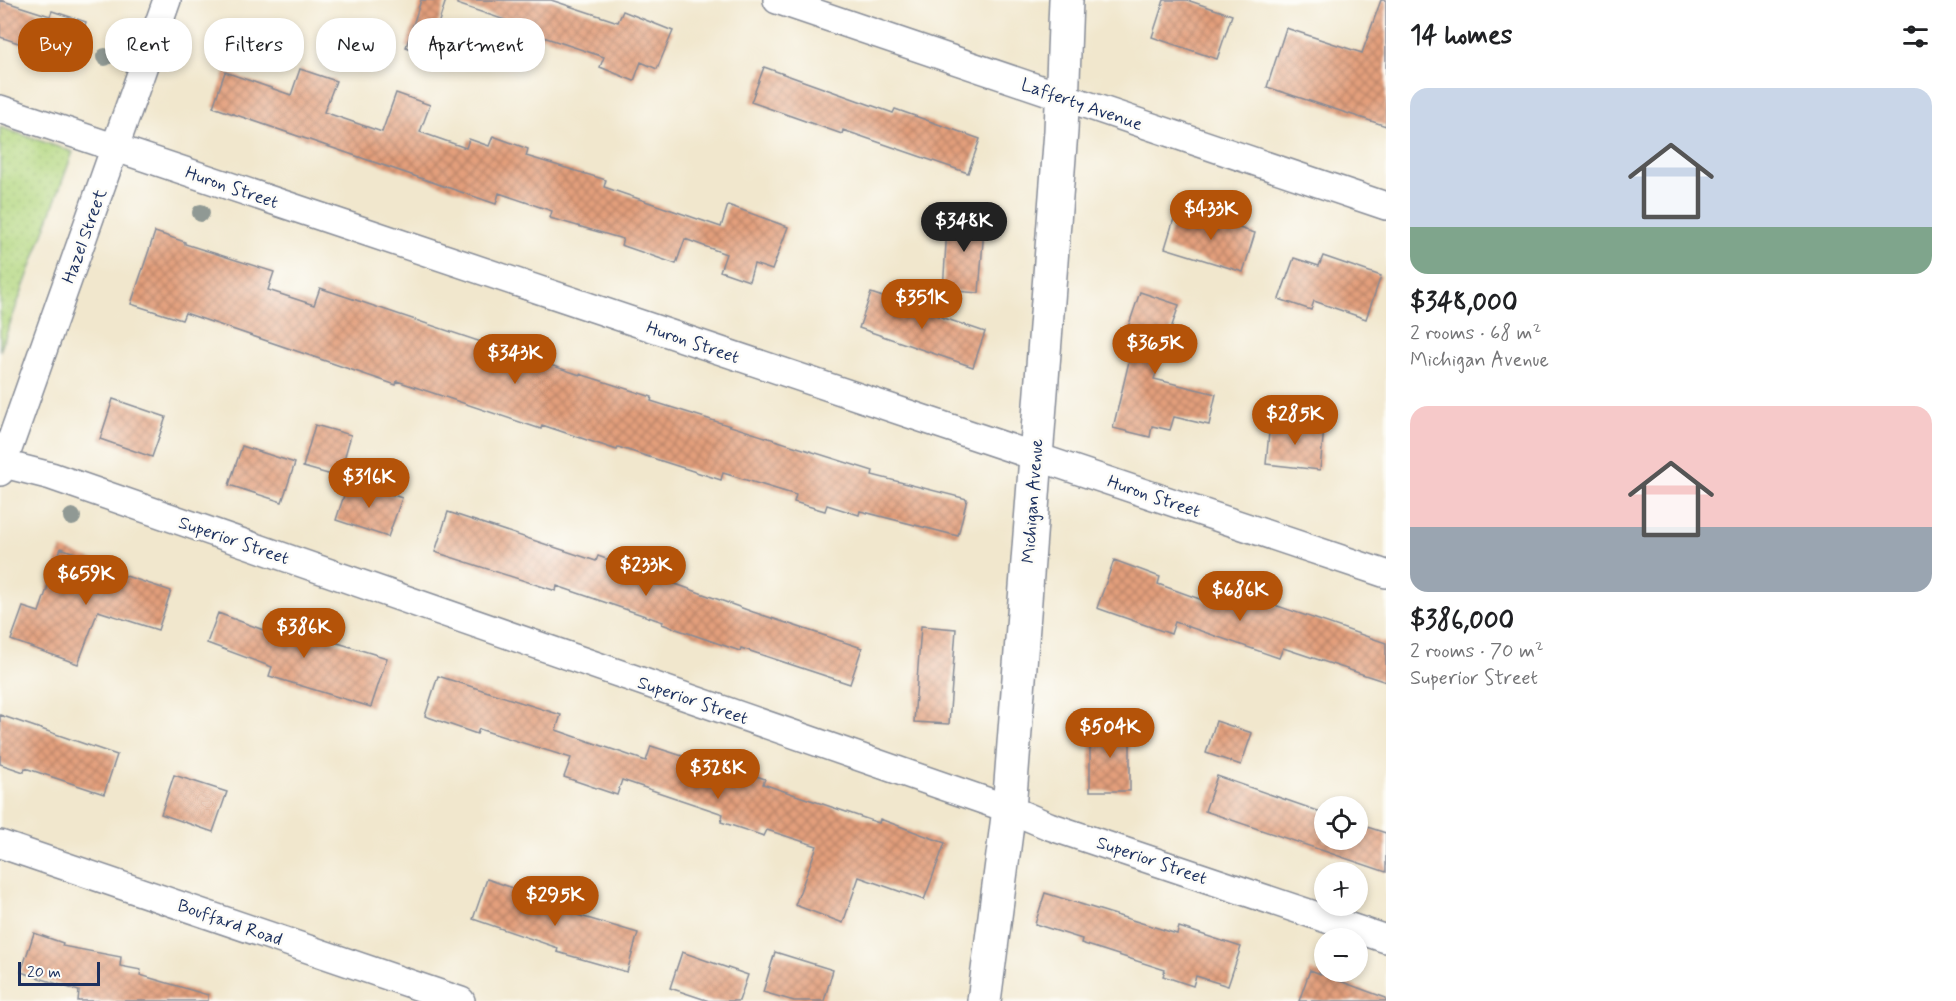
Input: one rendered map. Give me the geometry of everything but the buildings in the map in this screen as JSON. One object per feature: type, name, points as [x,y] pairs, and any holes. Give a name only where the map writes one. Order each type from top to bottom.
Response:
[{"type":"street","name":"Hazel Street","points":[[1,466],[167,0]]},
{"type":"street","name":"Lafferty Avenue","points":[[777,0],[1386,206]]},
{"type":"street","name":"Michigan Avenue","points":[[984,1001],[1009,809],[1062,97],[1066,0]]},
{"type":"street","name":"Huron Street","points":[[0,109],[1386,574]]},
{"type":"street","name":"Superior Street","points":[[1,466],[51,476],[1009,809],[1049,826],[1386,939]]},
{"type":"street","name":"Bouffard Road","points":[[0,844],[461,1001]]},
{"type":"green space","points":[[0,127],[73,152],[0,351]]}]
